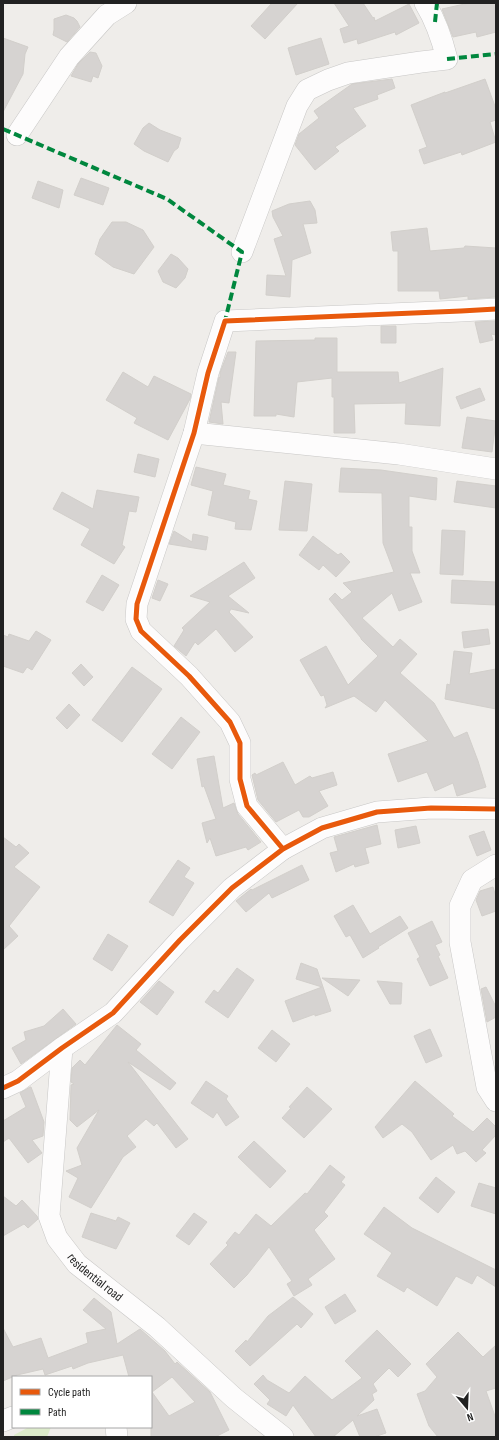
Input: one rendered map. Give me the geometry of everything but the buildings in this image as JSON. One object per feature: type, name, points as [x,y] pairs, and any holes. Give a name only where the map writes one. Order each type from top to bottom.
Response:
[{"type":"street","points":[[17,135],[69,56],[107,15],[126,3]]},
{"type":"street","points":[[242,252],[297,106],[307,90],[348,73],[447,59],[440,32],[425,3]]},
{"type":"street","points":[[283,849],[247,806],[240,778],[240,743],[230,722],[189,676],[141,631],[136,619],[137,604],[194,433],[208,373],[225,321],[461,312],[496,309]]},
{"type":"street","points":[[194,433],[399,454],[496,469]]},
{"type":"street","points":[[3,1088],[18,1081],[62,1048],[113,1013],[180,940],[232,888],[283,849],[322,828],[377,812],[431,808],[496,809]]},
{"type":"street","points":[[496,865],[472,880],[460,906],[460,942],[487,1087],[496,1101]]},
{"type":"street","name":"residential road","points":[[62,1048],[49,1216],[57,1238],[77,1264],[157,1327],[234,1398],[283,1437]]},
{"type":"green space","points":[[27,1428],[51,1428],[47,1437],[14,1437],[14,1435]]},
{"type":"marked path","points":[[435,22],[437,3]]},
{"type":"marked path","points":[[447,59],[496,54]]},
{"type":"marked path","points":[[3,129],[167,199],[242,252],[225,321]]},
{"type":"cycle path","points":[[283,849],[247,806],[240,779],[240,743],[230,722],[189,676],[141,631],[136,619],[137,604],[194,433],[208,373],[225,321],[496,309]]},
{"type":"cycle path","points":[[3,1088],[18,1081],[62,1048],[113,1013],[180,940],[232,888],[283,849],[322,828],[377,812],[431,808],[496,809]]}]
